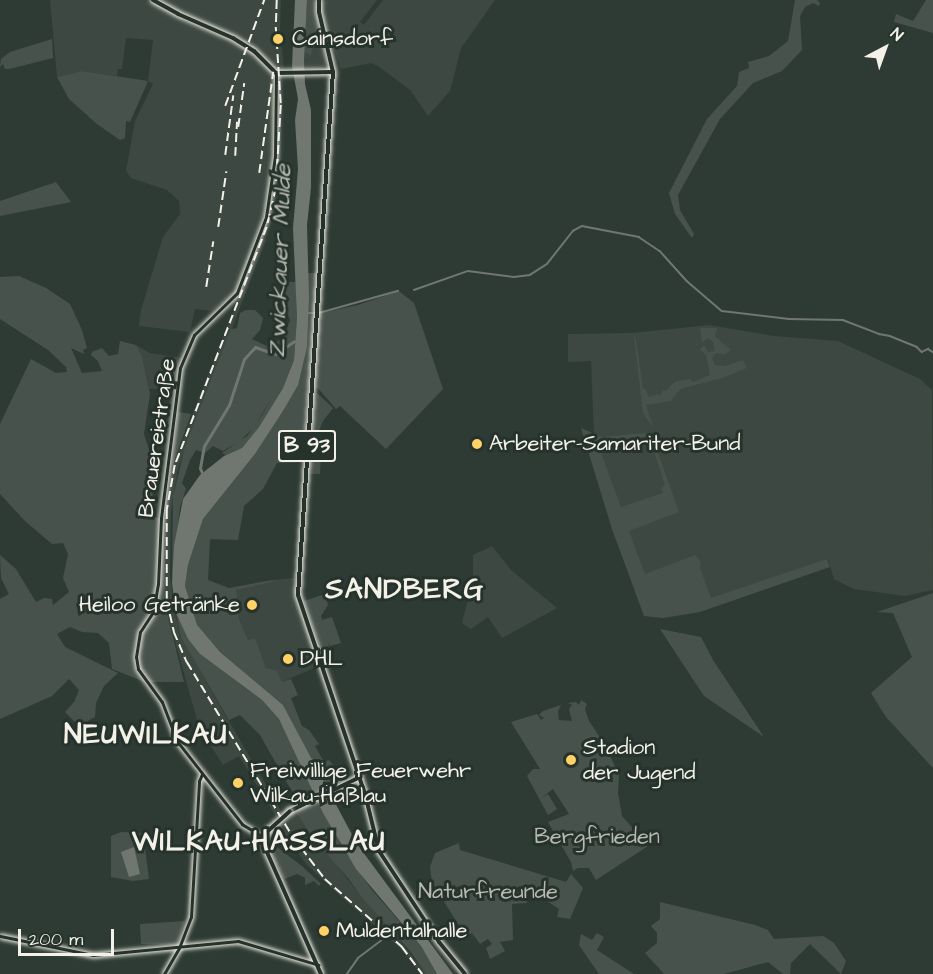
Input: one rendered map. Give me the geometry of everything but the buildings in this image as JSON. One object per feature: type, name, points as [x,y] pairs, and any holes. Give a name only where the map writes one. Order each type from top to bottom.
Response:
[{"type":"main road","points":[[153,0],[178,14],[233,38],[254,51],[276,73],[333,72]]},
{"type":"main road","name":"B 93","points":[[319,0],[319,12],[333,72],[298,595],[360,777],[380,851],[439,942],[465,974]]},
{"type":"main road","points":[[321,974],[319,965],[270,859],[265,838],[269,830],[290,811],[360,777]]},
{"type":"street","name":"Brauereistraße","points":[[202,774],[177,741],[162,702],[145,682],[138,669],[137,645],[144,624],[153,612],[158,584],[161,518],[180,368],[194,335],[237,292],[266,217],[275,156],[276,73]]},
{"type":"street","points":[[164,974],[179,948],[192,912],[199,781],[202,774],[242,824],[265,838]]},
{"type":"street","points":[[0,936],[93,955],[138,949],[245,942],[319,965]]},
{"type":"shaded area","points":[[50,0],[281,0],[280,27],[284,70],[277,70],[252,46],[237,37],[182,14],[182,21],[230,40],[250,52],[269,68],[274,78],[272,165],[264,213],[236,292],[212,311],[195,309],[190,332],[139,326],[141,310],[163,237],[180,214],[179,201],[167,190],[131,178],[126,171],[135,121],[153,84],[148,81],[153,40],[126,38],[122,69],[118,69],[117,76],[82,71],[57,77]]},
{"type":"shaded area","points":[[295,0],[307,0],[304,61],[305,84],[311,110],[311,188],[307,225],[309,298],[307,347],[298,385],[283,411],[255,454],[203,519],[188,565],[185,586],[197,625],[220,652],[283,705],[357,844],[453,974],[437,974],[421,946],[356,869],[323,813],[279,719],[262,700],[200,654],[188,639],[176,613],[172,583],[174,546],[183,499],[200,475],[224,456],[242,448],[259,427],[283,388],[294,360],[297,317],[293,228],[298,169],[295,120],[298,99],[292,66]]},
{"type":"shaded area","points":[[322,0],[377,0],[360,22],[364,25],[383,0],[495,0],[461,48],[450,91],[428,116],[410,90],[378,66],[371,63],[341,69],[322,13]]},
{"type":"shaded area","points":[[319,29],[327,64],[319,69],[304,69],[304,52],[310,55],[315,32]]},
{"type":"shaded area","points":[[262,238],[266,240],[178,469],[171,513],[170,576],[175,613],[181,638],[281,811],[296,812],[362,898],[387,924],[426,974],[421,974],[400,948],[307,865],[292,845],[285,843],[272,820],[278,820],[239,756],[223,765],[199,727],[166,609],[164,510],[172,467]]},
{"type":"shaded area","points":[[709,325],[774,336],[838,341],[920,379],[932,390],[933,590],[905,596],[854,589],[834,579],[828,559],[689,606],[656,606],[594,435],[591,361],[568,362],[568,334],[632,333]]},
{"type":"shaded area","points":[[136,345],[150,353],[183,358],[177,389],[149,389],[142,356]]},
{"type":"shaded area","points":[[492,546],[511,570],[557,608],[502,638],[488,617],[471,629],[462,623],[473,580],[473,555]]},
{"type":"shaded area","points":[[295,578],[300,608],[321,665],[282,682],[266,668],[255,639],[248,640],[239,617],[235,590],[272,582],[272,580]]},
{"type":"shaded area","points":[[134,847],[140,874],[129,877],[121,852]]},
{"type":"green space","points":[[307,0],[314,0],[319,29],[315,32],[311,56],[304,52]]},
{"type":"green space","points":[[795,0],[817,0],[820,3],[819,6],[813,3],[805,7],[800,16],[802,50],[782,71],[753,83],[720,119],[678,195],[680,210],[694,234],[692,238],[675,214],[669,193],[707,119],[737,86],[739,72],[749,68],[748,62],[769,56],[788,41]]},
{"type":"green space","points":[[926,0],[933,0],[933,33],[894,22],[896,14],[913,21]]},
{"type":"green space","points":[[52,39],[53,58],[9,69],[5,69],[3,64],[0,67],[1,59],[10,52]]},
{"type":"green space","points":[[82,71],[148,81],[130,122],[126,121],[125,138],[120,140],[97,124],[69,99],[57,77]]},
{"type":"green space","points":[[56,182],[71,202],[0,216],[0,201]]},
{"type":"green space","points":[[308,273],[317,273],[306,414],[305,462],[277,463],[263,489],[244,506],[238,540],[210,539],[208,580],[229,588],[272,580],[273,582],[236,590],[239,618],[248,640],[255,638],[266,668],[277,671],[282,682],[291,679],[298,695],[291,698],[302,726],[309,730],[319,744],[315,746],[324,762],[329,760],[341,774],[346,784],[329,792],[283,705],[220,652],[196,625],[185,586],[188,565],[203,519],[255,454],[283,411],[307,347]]},
{"type":"green space","points":[[19,276],[46,288],[70,304],[82,330],[87,348],[83,350],[84,354],[71,348],[82,373],[102,371],[98,361],[91,355],[92,352],[102,348],[109,356],[118,354],[120,341],[136,345],[142,356],[150,394],[144,434],[152,459],[153,516],[164,520],[166,609],[184,682],[145,682],[112,669],[109,643],[98,633],[82,632],[70,627],[57,634],[65,647],[118,673],[104,686],[96,703],[95,717],[79,726],[65,712],[74,702],[79,690],[69,679],[52,696],[0,719],[0,599],[9,594],[1,578],[0,555],[16,569],[36,602],[44,598],[52,599],[53,605],[69,592],[63,578],[68,554],[63,543],[52,544],[25,521],[0,494],[0,424],[31,359],[56,373],[67,372],[66,367],[48,350],[0,319],[0,277]]},
{"type":"green space","points":[[285,282],[296,282],[297,317],[294,360],[283,388],[259,427],[242,448],[226,455],[222,453],[237,443],[223,451],[213,446],[205,453],[196,450],[190,460],[182,483],[186,489],[180,507],[172,583],[173,497],[185,447],[231,329],[237,328],[240,313],[255,310],[263,318],[260,330],[252,339],[269,347],[284,337],[290,320],[282,301]]},
{"type":"green space","points":[[399,291],[414,303],[443,389],[386,449],[340,406],[336,409],[318,388],[311,387],[316,314],[358,305]]},
{"type":"green space","points":[[700,328],[717,328],[715,336],[731,350],[724,355],[716,353],[712,358],[715,365],[725,366],[743,360],[747,368],[722,378],[680,389],[671,401],[646,405],[653,427],[643,413],[634,336],[635,334],[643,389],[645,388],[649,397],[658,394],[661,396],[662,390],[666,391],[674,382],[690,379],[693,382],[710,375],[706,355],[700,349],[704,345],[708,352],[715,351],[713,342],[709,338],[702,342]]},
{"type":"green space","points":[[317,393],[333,408],[323,421],[311,451],[321,454],[320,474],[309,474],[314,395]]},
{"type":"green space","points":[[178,412],[191,414],[172,467]]},
{"type":"green space","points":[[581,428],[602,437],[644,433],[653,437],[655,443],[644,437],[627,440],[600,450],[621,507],[663,493],[661,488],[665,485],[653,448],[657,450],[679,512],[629,531],[645,574],[695,555],[701,562],[700,568],[711,598],[827,559],[830,567],[700,612],[663,618],[644,616],[612,529]]},
{"type":"green space","points":[[933,593],[933,768],[886,717],[871,693],[912,657],[893,613],[877,612]]},
{"type":"green space","points":[[325,594],[328,605],[321,616],[322,620],[332,617],[341,643],[330,646],[328,642],[331,656],[324,661],[304,601]]},
{"type":"green space","points":[[176,613],[188,639],[200,654],[262,700],[279,719],[342,847],[372,890],[421,946],[437,974],[426,974],[410,951],[316,842],[296,812],[299,810],[298,802],[260,735],[240,715],[229,720],[181,638]]},
{"type":"green space","points":[[660,629],[701,637],[713,660],[764,737],[704,696]]},
{"type":"green space","name":"Bergfrieden","points":[[581,700],[587,704],[585,709],[589,721],[605,745],[619,775],[618,793],[622,816],[648,846],[596,880],[589,868],[578,868],[573,871],[571,862],[548,822],[569,814],[553,789],[541,798],[548,794],[557,809],[548,815],[527,776],[533,769],[540,769],[511,722],[537,714],[541,720],[544,718],[539,715],[543,711],[561,705],[558,711],[559,720],[572,721],[569,709],[572,705],[568,703],[576,702],[579,705]]},
{"type":"green space","points":[[121,832],[143,833],[149,879],[133,881],[111,877],[111,836]]},
{"type":"green space","points":[[268,840],[321,884],[319,886],[314,881],[305,885],[305,878],[297,874],[284,879],[268,848]]},
{"type":"green space","name":"Naturfreunde","points":[[459,843],[460,850],[566,882],[571,874],[583,888],[570,919],[557,917],[559,909],[534,892],[526,891],[527,903],[512,904],[513,940],[500,942],[505,951],[490,959],[486,948],[492,944],[488,939],[480,944],[472,933],[466,937],[432,882],[430,867],[435,853]]},
{"type":"green space","points":[[660,902],[755,925],[768,930],[774,939],[823,936],[834,943],[846,961],[841,974],[810,944],[791,963],[790,974],[783,974],[768,962],[724,974],[664,974],[645,953],[657,943],[657,933],[651,926],[660,919]]},
{"type":"green space","points":[[185,921],[177,945],[141,944],[140,924]]},
{"type":"green space","points":[[597,933],[604,937],[597,950],[634,974],[599,974],[579,945],[581,934],[592,940]]},
{"type":"waterway","points":[[414,290],[468,271],[514,277],[530,275],[547,264],[573,231],[582,226],[639,237],[660,251],[687,281],[722,311],[789,319],[843,320],[890,336],[917,347],[922,352],[928,349],[933,352]]},
{"type":"waterway","points":[[319,313],[398,291]]},
{"type":"waterway","points":[[307,313],[315,313]]},
{"type":"waterway","name":"Zwickauer Mulde","points":[[202,473],[200,468],[204,446],[229,405],[244,359],[255,347],[275,354],[294,341]]},
{"type":"waterway","points":[[347,974],[358,958],[387,936]]},
{"type":"railway","points":[[225,106],[264,0]]},
{"type":"railway","points":[[277,0],[276,27],[281,105],[276,188],[267,227],[175,465],[167,510],[167,601],[174,632],[187,662],[293,837],[325,879],[402,947],[422,974]]},
{"type":"railway","points":[[259,173],[273,72]]},
{"type":"railway","points":[[238,127],[244,83]]},
{"type":"railway","points":[[225,155],[233,96]]},
{"type":"railway","points":[[235,156],[237,122]]},
{"type":"railway","points":[[218,227],[226,172]]},
{"type":"railway","points":[[206,287],[213,242]]},
{"type":"place","name":"Cainsdorf","points":[[278,39]]},
{"type":"place","name":"Arbeiter-Samariter-Bund","points":[[477,444]]},
{"type":"place","name":"Heiloo Getränke","points":[[252,605]]},
{"type":"place","name":"DHL","points":[[288,659]]},
{"type":"place","name":"Stadion der Jugend","points":[[571,760]]},
{"type":"place","name":"Freiwillige Feuerwehr Wilkau-Haßlau","points":[[238,783]]},
{"type":"place","name":"Muldentalhalle","points":[[324,931]]},
{"type":"district","name":"SANDBERG","points":[[405,590]]},
{"type":"district","name":"NEUWILKAU","points":[[146,735]]},
{"type":"district","name":"WILKAU-HASSLAU","points":[[259,842]]}]
